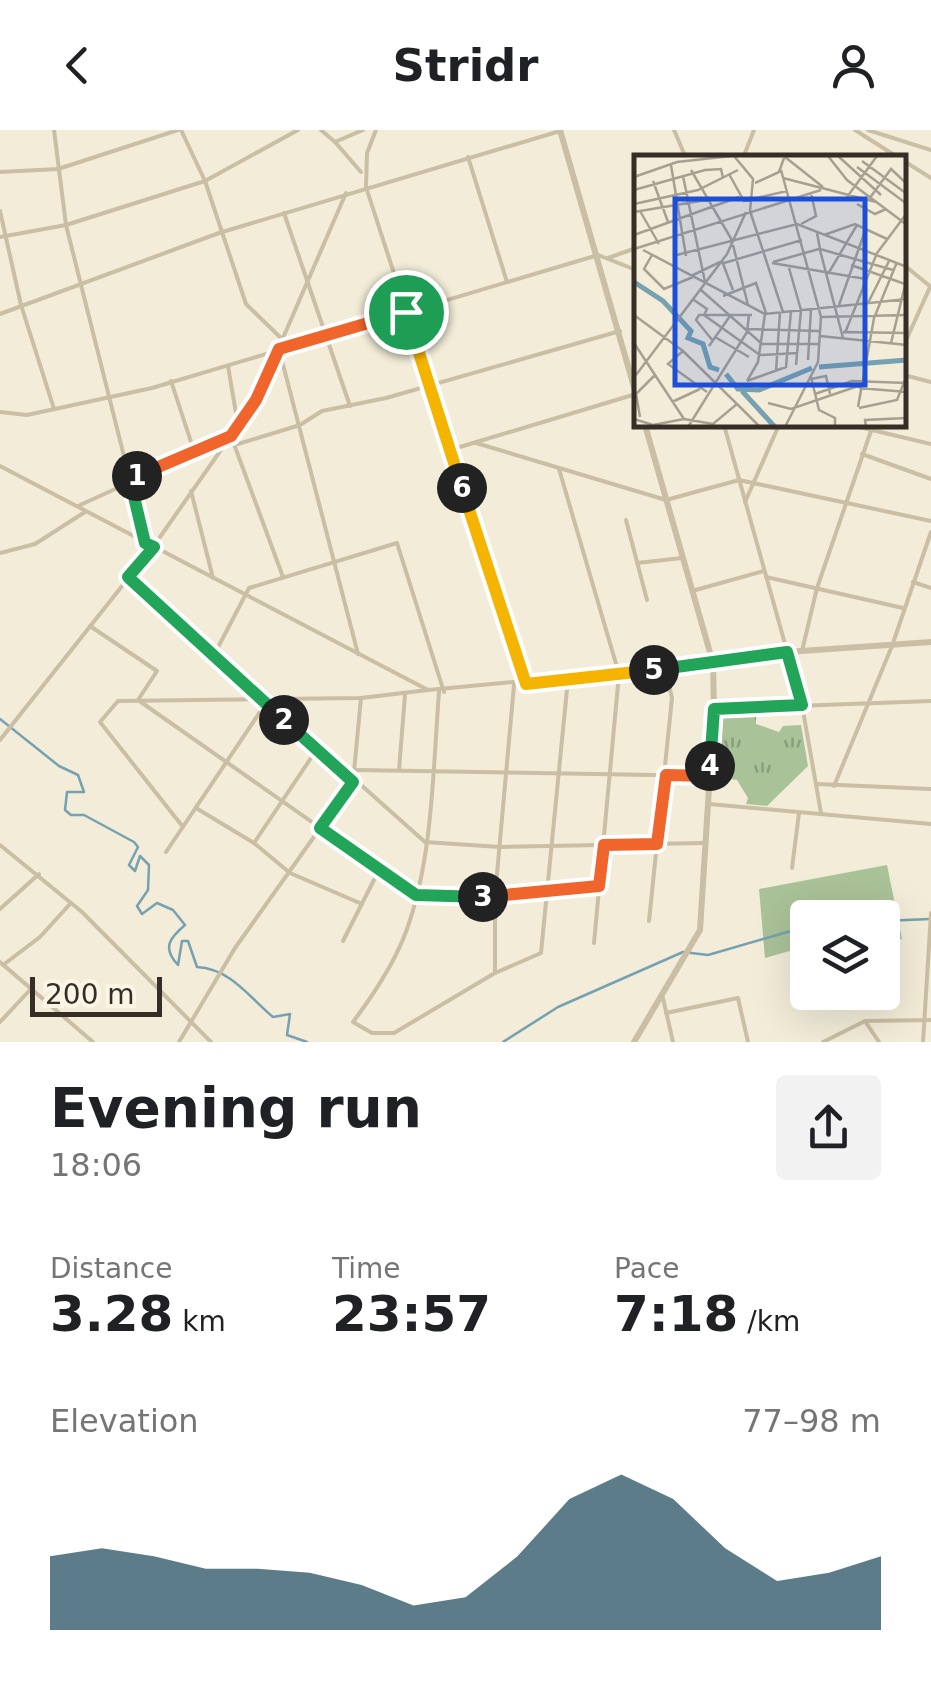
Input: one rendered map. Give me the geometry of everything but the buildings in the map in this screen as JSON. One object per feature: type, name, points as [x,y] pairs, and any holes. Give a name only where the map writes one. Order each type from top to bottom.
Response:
[{"type":"street","points":[[54,130],[66,224],[145,543]]},
{"type":"street","points":[[0,172],[58,169],[179,130],[205,181],[219,234],[246,304],[283,340]]},
{"type":"street","points":[[2,236],[66,224],[205,181],[298,130]]},
{"type":"street","points":[[322,130],[363,174],[526,684]]},
{"type":"street","points":[[335,142],[363,130]]},
{"type":"street","points":[[363,174],[376,130]]},
{"type":"street","points":[[0,314],[80,281],[219,234],[561,130],[634,386]]},
{"type":"street","points":[[674,130],[685,155]]},
{"type":"street","points":[[743,155],[754,130]]},
{"type":"street","points":[[855,130],[895,155]]},
{"type":"street","points":[[868,130],[931,148]]},
{"type":"street","points":[[468,157],[507,282]]},
{"type":"street","points":[[906,162],[931,178]]},
{"type":"street","points":[[2,738],[154,547],[238,426],[279,349],[346,193]]},
{"type":"street","points":[[0,211],[2,236],[54,409]]},
{"type":"street","points":[[284,213],[350,406]]},
{"type":"street","points":[[608,258],[634,249]]},
{"type":"street","points":[[0,412],[26,415],[172,382],[598,255],[634,269]]},
{"type":"street","points":[[906,268],[930,286],[906,340]]},
{"type":"street","points":[[238,444],[300,425],[322,411],[620,332]]},
{"type":"street","points":[[279,349],[358,655]]},
{"type":"street","points":[[228,366],[238,426]]},
{"type":"street","points":[[906,376],[931,382]]},
{"type":"street","points":[[172,382],[194,450]]},
{"type":"street","points":[[450,450],[634,395]]},
{"type":"street","points":[[634,1042],[700,930],[714,709],[713,663],[646,428]]},
{"type":"street","points":[[725,428],[802,705],[821,814]]},
{"type":"street","points":[[745,502],[778,428]]},
{"type":"street","points":[[802,651],[817,588],[872,428]]},
{"type":"street","points":[[875,428],[931,444]]},
{"type":"street","points":[[77,506],[231,436]]},
{"type":"street","points":[[231,436],[238,444],[283,577]]},
{"type":"street","points":[[476,443],[666,500],[739,480],[931,522]]},
{"type":"street","points":[[862,454],[931,478]]},
{"type":"street","points":[[0,466],[428,690],[568,680],[787,652],[931,642]]},
{"type":"street","points":[[559,470],[618,674],[594,943]]},
{"type":"street","points":[[191,491],[214,581]]},
{"type":"street","points":[[0,553],[35,544],[86,511]]},
{"type":"street","points":[[626,520],[647,600]]},
{"type":"street","points":[[834,786],[892,646],[931,532]]},
{"type":"street","points":[[214,655],[242,594],[391,542],[402,546],[441,692],[416,895],[400,945],[353,1022],[372,1033],[394,1032],[495,973],[541,954],[568,680]]},
{"type":"street","points":[[637,563],[682,558]]},
{"type":"street","points":[[692,592],[765,574],[905,608]]},
{"type":"street","points":[[128,577],[353,782],[425,842],[500,846],[708,843]]},
{"type":"street","points":[[913,582],[931,588]]},
{"type":"street","points":[[90,626],[156,670],[138,700]]},
{"type":"street","points":[[650,922],[672,698],[665,668]]},
{"type":"street","points":[[495,973],[495,896],[514,685]]},
{"type":"street","points":[[183,827],[100,722],[118,701],[361,698],[428,690]]},
{"type":"street","points":[[399,772],[405,695]]},
{"type":"street","points":[[179,1042],[353,782],[361,698]]},
{"type":"street","points":[[138,700],[224,764],[416,895],[441,899],[599,886]]},
{"type":"street","points":[[166,852],[264,701]]},
{"type":"street","points":[[714,709],[931,701]]},
{"type":"street","points":[[254,843],[317,749]]},
{"type":"street","points":[[356,770],[710,776]]},
{"type":"street","points":[[816,784],[931,790]]},
{"type":"street","points":[[709,804],[931,824]]},
{"type":"street","points":[[196,808],[254,843],[290,873],[362,904]]},
{"type":"street","points":[[792,868],[799,812]]},
{"type":"street","points":[[0,846],[40,874],[212,1042]]},
{"type":"street","points":[[343,940],[380,870]]},
{"type":"street","points":[[0,910],[40,874]]},
{"type":"street","points":[[70,904],[40,937],[2,964],[29,992],[93,1042]]},
{"type":"street","points":[[915,1042],[923,1041],[928,1020],[931,913]]},
{"type":"street","points":[[0,1022],[29,992]]},
{"type":"street","points":[[663,998],[673,1042]]},
{"type":"street","points":[[666,1013],[738,998],[748,1042]]},
{"type":"street","points":[[823,1042],[865,1021],[928,1020]]},
{"type":"street","points":[[865,1021],[879,1042]]},
{"type":"green space","points":[[756,712],[756,724],[779,732],[783,726],[801,725],[808,766],[767,806],[746,804],[748,798],[737,780],[715,777],[721,715]]},
{"type":"green space","points":[[887,865],[894,900],[790,900],[790,951],[765,958],[759,889]]},
{"type":"waterway","points":[[0,719],[59,766],[78,775],[84,792],[67,792],[65,810],[71,815],[84,815],[138,847],[129,865],[135,871],[140,856],[149,865],[148,890],[137,906],[142,914],[157,903],[173,910],[185,925],[169,948],[178,965],[182,941],[188,941],[197,967],[230,978],[273,1017],[290,1014],[287,1035],[307,1042]]},
{"type":"waterway","points":[[900,920],[930,919]]},
{"type":"waterway","points":[[503,1042],[558,1007],[683,952],[708,955],[790,931]]},
{"type":"route","points":[[406,312],[526,684],[787,652],[802,705],[714,709],[710,776],[666,775],[657,844],[604,845],[599,886],[441,899],[416,895],[320,828],[353,782],[128,577],[154,547],[145,543],[130,480],[231,436],[256,400],[279,349],[406,312]]}]
